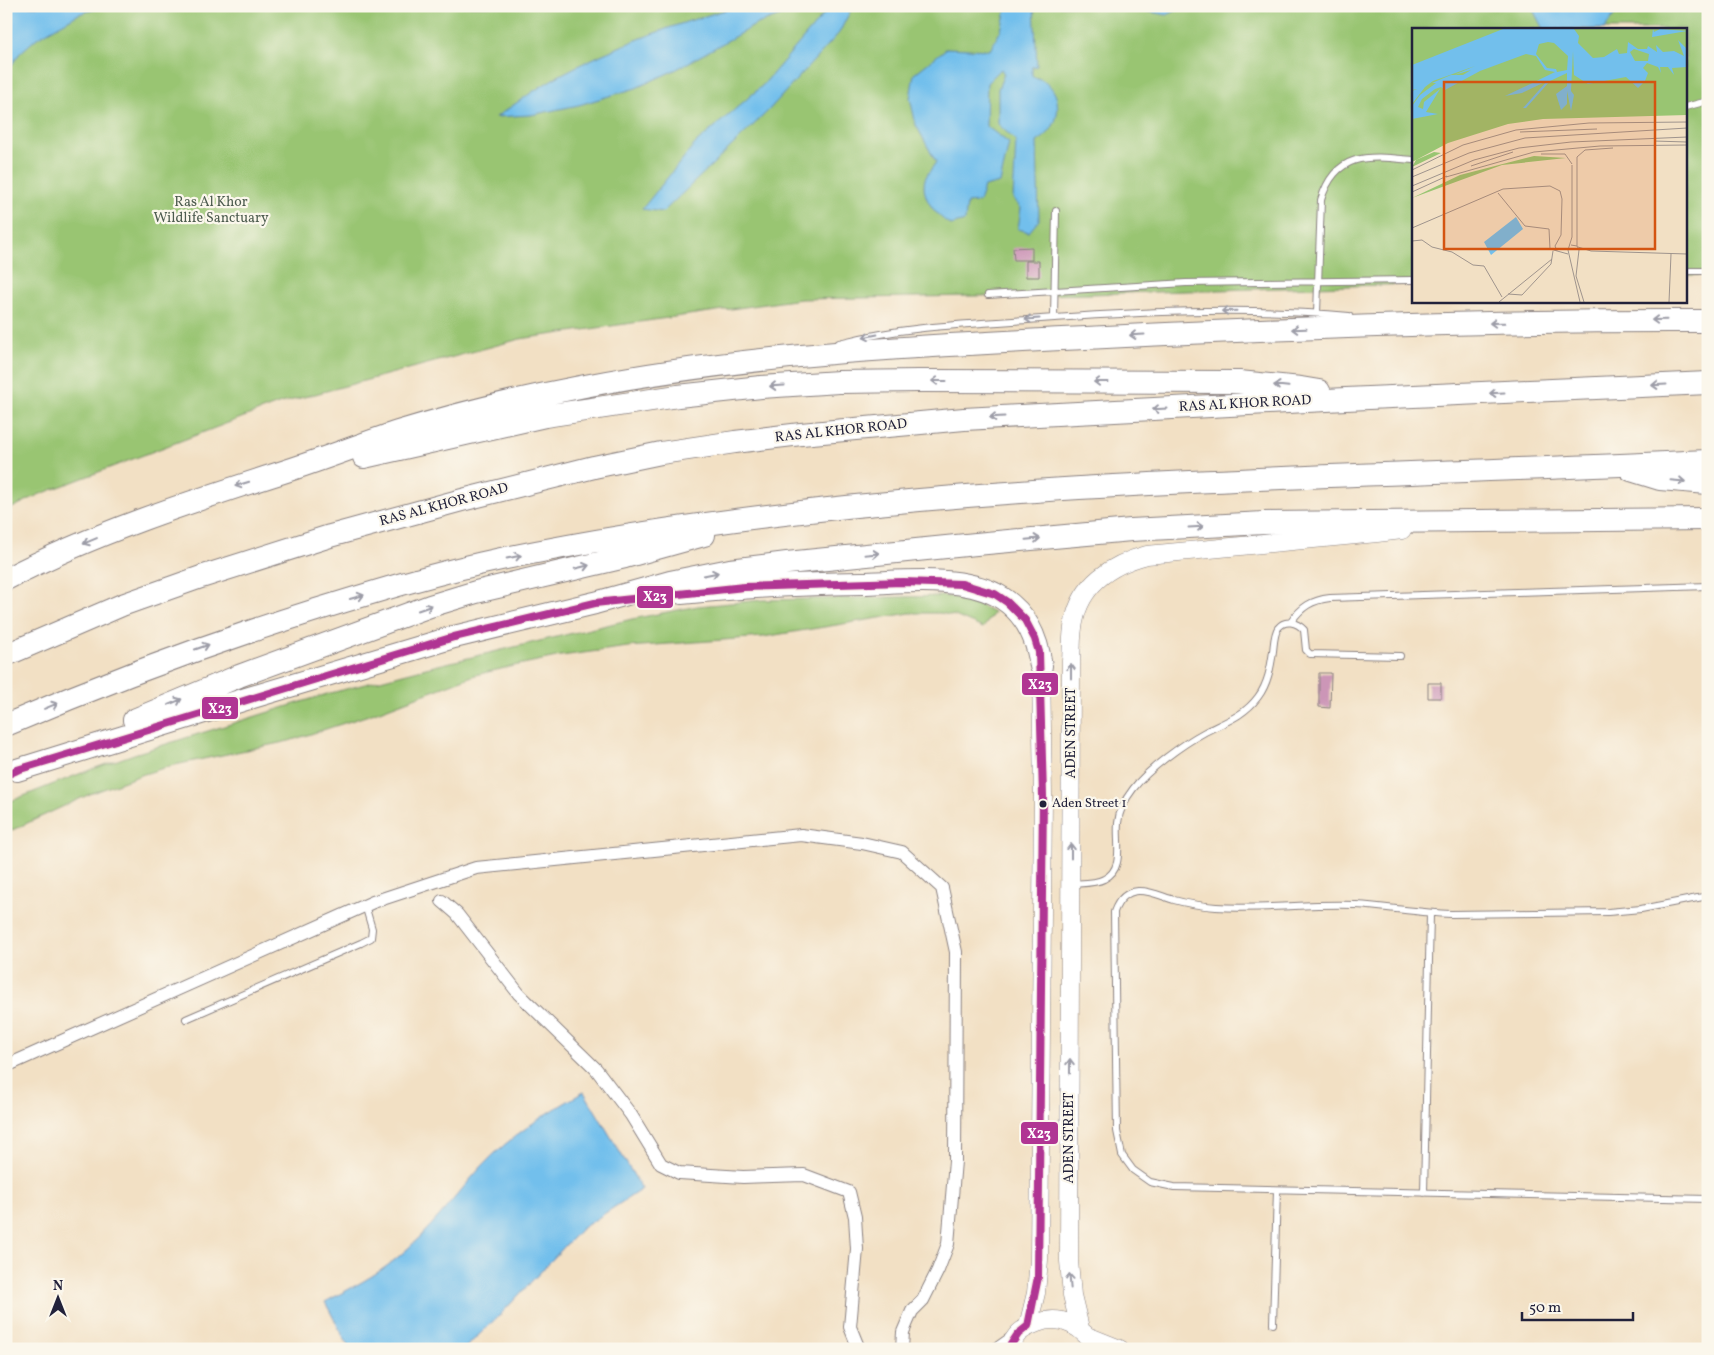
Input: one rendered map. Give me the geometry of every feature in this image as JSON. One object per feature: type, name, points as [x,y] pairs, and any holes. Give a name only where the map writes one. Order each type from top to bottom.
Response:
[{"type":"highway","points":[[6,579],[88,541],[154,515],[217,492],[289,470],[405,430],[516,401],[583,386],[691,368],[792,356],[1050,340],[1417,324],[1708,320]]},
{"type":"highway","points":[[289,470],[357,459],[546,416],[678,396],[760,387],[839,382],[919,381],[1245,382],[1301,388],[1346,399]]},
{"type":"highway","name":"RAS AL KHOR ROAD","points":[[6,655],[122,605],[201,577],[330,536],[462,500],[594,467],[661,453],[801,434],[964,419],[1346,399],[1708,383]]},
{"type":"highway","points":[[6,725],[146,667],[284,620],[416,581],[498,560],[674,528],[748,518],[1031,490],[1708,461]]},
{"type":"highway","points":[[1616,466],[1660,479],[1708,483]]},
{"type":"highway","points":[[12,772],[221,684],[430,606],[476,592],[681,542],[748,518]]},
{"type":"highway","points":[[12,772],[255,696],[445,640],[595,603],[670,582],[730,570],[847,556],[1131,530],[1264,523],[1708,519]]},
{"type":"highway","points":[[595,603],[754,586],[904,582],[962,584],[995,594],[1016,610],[1025,620],[1035,639],[1039,652],[1040,666]]},
{"type":"street","name":"ADEN STREET","points":[[1089,1338],[1072,1295],[1069,1260],[1072,637],[1074,620],[1079,606],[1094,584],[1115,566],[1147,555],[1377,534],[1435,521]]},
{"type":"street","name":"ADEN STREET","points":[[1018,1336],[1036,1293],[1039,1260],[1043,796],[1040,666]]},
{"type":"street","points":[[6,1066],[365,905],[476,868],[800,834],[862,843],[902,852],[942,888],[956,952],[955,1161],[948,1244],[938,1270],[922,1300],[912,1311],[902,1332],[902,1349]]},
{"type":"street","points":[[442,901],[457,914],[519,994],[596,1069],[631,1115],[661,1164],[679,1173],[744,1177],[804,1175],[849,1192],[855,1217],[857,1249],[850,1327],[859,1349]]},
{"type":"street","points":[[997,1349],[1046,1320],[1064,1321],[1089,1338],[1120,1349]]},
{"type":"lane","points":[[1686,107],[1708,101]]},
{"type":"lane","points":[[1317,313],[1321,200],[1328,183],[1347,164],[1363,158],[1412,160]]},
{"type":"lane","points":[[1054,318],[1056,211]]},
{"type":"lane","points":[[1686,271],[1708,271]]},
{"type":"lane","points":[[988,295],[1186,283],[1412,280]]},
{"type":"lane","points":[[830,345],[880,334],[930,327],[1140,313],[1235,311],[1317,313],[1355,317]]},
{"type":"lane","points":[[1373,319],[1417,324]]},
{"type":"lane","points":[[792,356],[822,347]]},
{"type":"lane","points":[[1291,622],[1307,604],[1318,599],[1708,586]]},
{"type":"lane","points":[[1070,884],[1103,880],[1114,871],[1118,857],[1118,822],[1127,798],[1143,778],[1190,740],[1231,720],[1252,705],[1266,683],[1278,628],[1282,625],[1291,622],[1298,624],[1304,630],[1305,647],[1310,654],[1400,656]]},
{"type":"lane","points":[[1708,896],[1641,909],[1608,912],[1430,914],[1356,905],[1214,907],[1176,901],[1137,891],[1125,896],[1116,906],[1114,919],[1117,1131],[1122,1155],[1133,1170],[1150,1182],[1174,1187],[1708,1199]]},
{"type":"lane","points":[[186,1019],[371,938],[371,922],[365,905]]},
{"type":"lane","points":[[1424,1193],[1430,914]]},
{"type":"lane","points":[[1273,1324],[1277,1190]]},
{"type":"green space","name":"Ras Al Khor Wildlife Sanctuary","points":[[6,6],[1708,6],[1708,275],[1686,275],[1686,28],[1412,28],[1412,284],[1089,294],[801,299],[520,339],[278,404],[38,495],[6,511]]},
{"type":"green space","points":[[946,596],[972,601],[994,613],[983,628],[955,616],[940,613],[910,613],[763,637],[628,647],[561,656],[518,665],[475,675],[369,715],[289,741],[170,766],[141,775],[90,794],[6,833],[6,803],[79,774],[134,754],[327,694],[426,668],[632,619],[698,606],[763,600]]},
{"type":"water","points":[[6,6],[106,6],[79,14],[37,38],[20,53],[9,69],[6,68]]},
{"type":"water","points":[[739,6],[796,6],[786,14],[757,24],[677,69],[636,88],[579,105],[531,115],[496,117],[552,80],[581,64],[625,44],[670,27]]},
{"type":"water","points":[[831,6],[853,6],[839,33],[767,112],[663,212],[642,209],[695,144],[763,85]]},
{"type":"water","points":[[1007,6],[1034,6],[1037,66],[1032,67],[1032,76],[1043,80],[1051,88],[1055,93],[1058,107],[1053,127],[1037,142],[1039,220],[1029,232],[1018,229],[1021,208],[1013,199],[1016,141],[998,124],[998,89],[1004,74],[1001,69],[987,83],[986,126],[1009,143],[1000,183],[984,187],[979,202],[967,203],[965,221],[951,225],[935,212],[927,200],[924,186],[925,179],[936,162],[916,125],[910,98],[914,74],[947,48],[990,50],[1001,30]]},
{"type":"water","points":[[1129,6],[1186,6],[1167,15],[1134,9]]},
{"type":"water","points":[[1531,6],[1621,6],[1605,28],[1542,28]]},
{"type":"water","points":[[584,1092],[642,1189],[581,1229],[499,1316],[464,1349],[350,1349],[325,1302],[389,1265],[420,1237],[482,1166],[504,1145],[543,1116]]},
{"type":"building","points":[[1032,247],[1032,260],[1014,260],[1013,248]]},
{"type":"building","points":[[1026,261],[1039,261],[1039,277],[1026,277]]},
{"type":"building","points":[[1319,673],[1331,673],[1330,708],[1319,707]]},
{"type":"building","points":[[1428,683],[1441,683],[1441,698],[1428,698]]},
{"type":"transit line","name":"X23","points":[[6,775],[17,770],[454,637],[595,603],[744,587],[903,582],[962,584],[995,594],[1007,602],[1025,620],[1035,639],[1039,652],[1043,796],[1038,1277],[1028,1326],[1018,1334],[1008,1349]]},
{"type":"place","name":"Aden Street 1","points":[[1043,804]]}]
